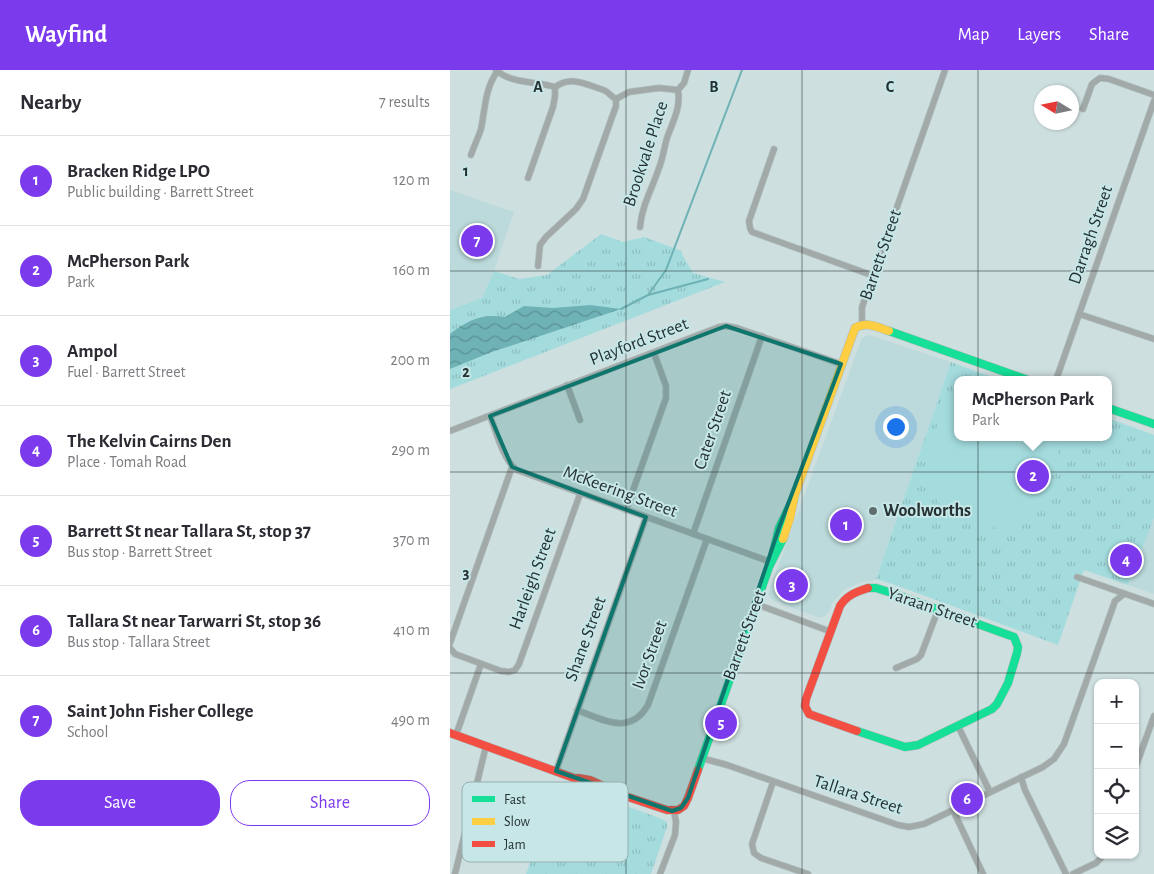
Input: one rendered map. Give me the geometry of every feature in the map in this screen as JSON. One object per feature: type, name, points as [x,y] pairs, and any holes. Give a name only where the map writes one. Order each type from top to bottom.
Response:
[{"type":"street","points":[[616,99],[629,92],[658,88],[678,90],[684,84],[688,70]]},
{"type":"street","name":"Barrett Street","points":[[674,811],[681,808],[686,802],[771,562],[782,541],[796,494],[853,331],[858,325],[862,324],[862,307],[946,70]]},
{"type":"street","points":[[471,155],[480,130],[488,89],[497,71],[527,83],[543,83],[555,87]]},
{"type":"street","points":[[1083,108],[1092,84],[1100,78],[1109,79],[1154,95]]},
{"type":"street","points":[[555,87],[562,82],[579,81],[607,92],[616,99]]},
{"type":"street","points":[[528,178],[553,107],[555,87]]},
{"type":"street","name":"Brookvale Place","points":[[640,227],[642,210],[660,168],[667,139],[678,108],[680,100],[678,90]]},
{"type":"street","points":[[538,266],[540,245],[546,236],[576,209],[584,199],[616,106],[616,99]]},
{"type":"street","name":"Darragh Street","points":[[1057,376],[1154,101]]},
{"type":"street","points":[[774,149],[749,221],[752,232],[874,276]]},
{"type":"street","points":[[1079,314],[1154,339]]},
{"type":"street","points":[[862,324],[871,325],[1017,376]]},
{"type":"street","name":"Playford Street","points":[[450,431],[719,328],[732,327],[841,364]]},
{"type":"street","name":"Cater Street","points":[[693,534],[762,336]]},
{"type":"street","points":[[626,510],[666,398],[666,386],[654,353]]},
{"type":"street","points":[[567,386],[580,420]]},
{"type":"street","points":[[1112,409],[1154,424]]},
{"type":"street","points":[[450,643],[512,467],[490,416]]},
{"type":"street","name":"McKeering Street","points":[[512,467],[523,473],[580,494],[771,562]]},
{"type":"street","name":"Harleigh Street","points":[[450,649],[455,654],[513,675],[519,664],[580,494]]},
{"type":"street","name":"Shane Street","points":[[556,771],[646,517]]},
{"type":"street","name":"Ivor Street","points":[[577,710],[616,723],[631,722],[644,712],[708,539]]},
{"type":"street","points":[[1077,577],[1154,604]]},
{"type":"street","name":"Yaraan Street","points":[[868,588],[876,588],[938,610],[1009,634],[1016,641],[1017,653],[1003,692],[992,709],[918,745],[905,747],[812,716],[806,710],[806,698],[836,614],[844,600],[852,594],[868,588]]},
{"type":"street","name":"Tallara Street","points":[[701,758],[727,765],[903,826],[920,825],[1050,763],[1061,750],[1115,600],[1124,594]]},
{"type":"street","points":[[756,604],[830,631]]},
{"type":"street","points":[[896,668],[917,659],[921,655],[938,610]]},
{"type":"street","points":[[482,664],[453,734],[556,771],[581,782]]},
{"type":"street","points":[[1135,769],[1154,716]]},
{"type":"street","points":[[958,726],[990,792]]},
{"type":"street","points":[[477,782],[486,746]]},
{"type":"street","points":[[1021,777],[1066,874]]},
{"type":"street","points":[[773,782],[752,844],[752,855],[808,874]]},
{"type":"street","points":[[628,797],[674,811],[676,822],[675,835],[660,874]]},
{"type":"street","points":[[953,810],[983,874]]},
{"type":"street","points":[[455,874],[462,845]]},
{"type":"street","points":[[1073,874],[1096,863],[1100,859]]},
{"type":"highlighted area","points":[[726,326],[841,364],[779,528],[688,798],[681,808],[672,811],[556,771],[646,517],[512,467],[490,416]]},
{"type":"shaded area","points":[[450,190],[514,212],[494,271],[482,298],[450,310]]},
{"type":"shaded area","points":[[869,335],[951,362],[876,579],[862,582],[844,590],[833,602],[829,612],[823,617],[817,617],[772,600],[768,594],[862,338]]},
{"type":"shaded area","points":[[1154,518],[1154,594],[1128,585]]},
{"type":"green space","points":[[601,234],[623,242],[644,237],[682,251],[693,273],[725,282],[450,389],[450,310],[482,298],[494,271],[519,279],[547,275]]},
{"type":"green space","points":[[951,362],[989,376],[954,376],[954,441],[1112,441],[1112,419],[1154,435],[1154,518],[1128,585],[1084,570],[1058,645],[876,579]]},
{"type":"green space","points":[[954,396],[954,441],[1060,441],[1059,450],[1040,509],[1027,522],[1015,527],[999,529],[955,516],[937,501],[927,477],[928,455],[940,416]]},
{"type":"green space","points":[[628,807],[667,822],[651,874],[526,874],[530,862],[628,862]]},
{"type":"water","points":[[590,305],[621,309],[489,353],[450,369],[450,334],[469,321],[490,316],[505,317],[524,306],[553,308]]},
{"type":"waterway","points":[[648,295],[666,270],[742,70]]},
{"type":"waterway","points":[[621,309],[648,295],[708,279]]},
{"type":"traffic: fast","points":[[889,331],[1017,376]]},
{"type":"traffic: fast","points":[[1112,409],[1154,424]]},
{"type":"traffic: fast","points":[[773,553],[779,528],[791,503]]},
{"type":"traffic: fast","points":[[698,770],[769,567],[783,539]]},
{"type":"traffic: fast","points":[[857,731],[905,747],[918,745],[992,709],[997,704],[1008,683],[1018,647],[1014,637],[892,593],[876,588],[868,588]]},
{"type":"traffic: slow","points":[[783,539],[795,494],[855,328],[868,325],[889,331]]},
{"type":"traffic: jam","points":[[857,731],[809,714],[805,706],[840,606],[849,597],[868,588]]},
{"type":"traffic: jam","points":[[450,733],[581,782]]},
{"type":"traffic: jam","points":[[628,797],[667,810],[678,810],[684,806],[698,770]]},
{"type":"traffic: jam","points":[[578,778],[594,782]]},
{"type":"place","name":"Saint John Fisher College","points":[[477,241]]},
{"type":"place","name":"McPherson Park","points":[[1033,476]]},
{"type":"place","name":"Woolworths","points":[[873,511]]},
{"type":"place","name":"Bracken Ridge LPO","points":[[846,525]]},
{"type":"place","name":"The Kelvin Cairns Den","points":[[1126,560]]},
{"type":"place","name":"Ampol","points":[[792,585]]},
{"type":"place","name":"Barrett St near Tallara St, stop 37","points":[[721,723]]},
{"type":"place","name":"Tallara St near Tarwarri St, stop 36","points":[[967,799]]}]
